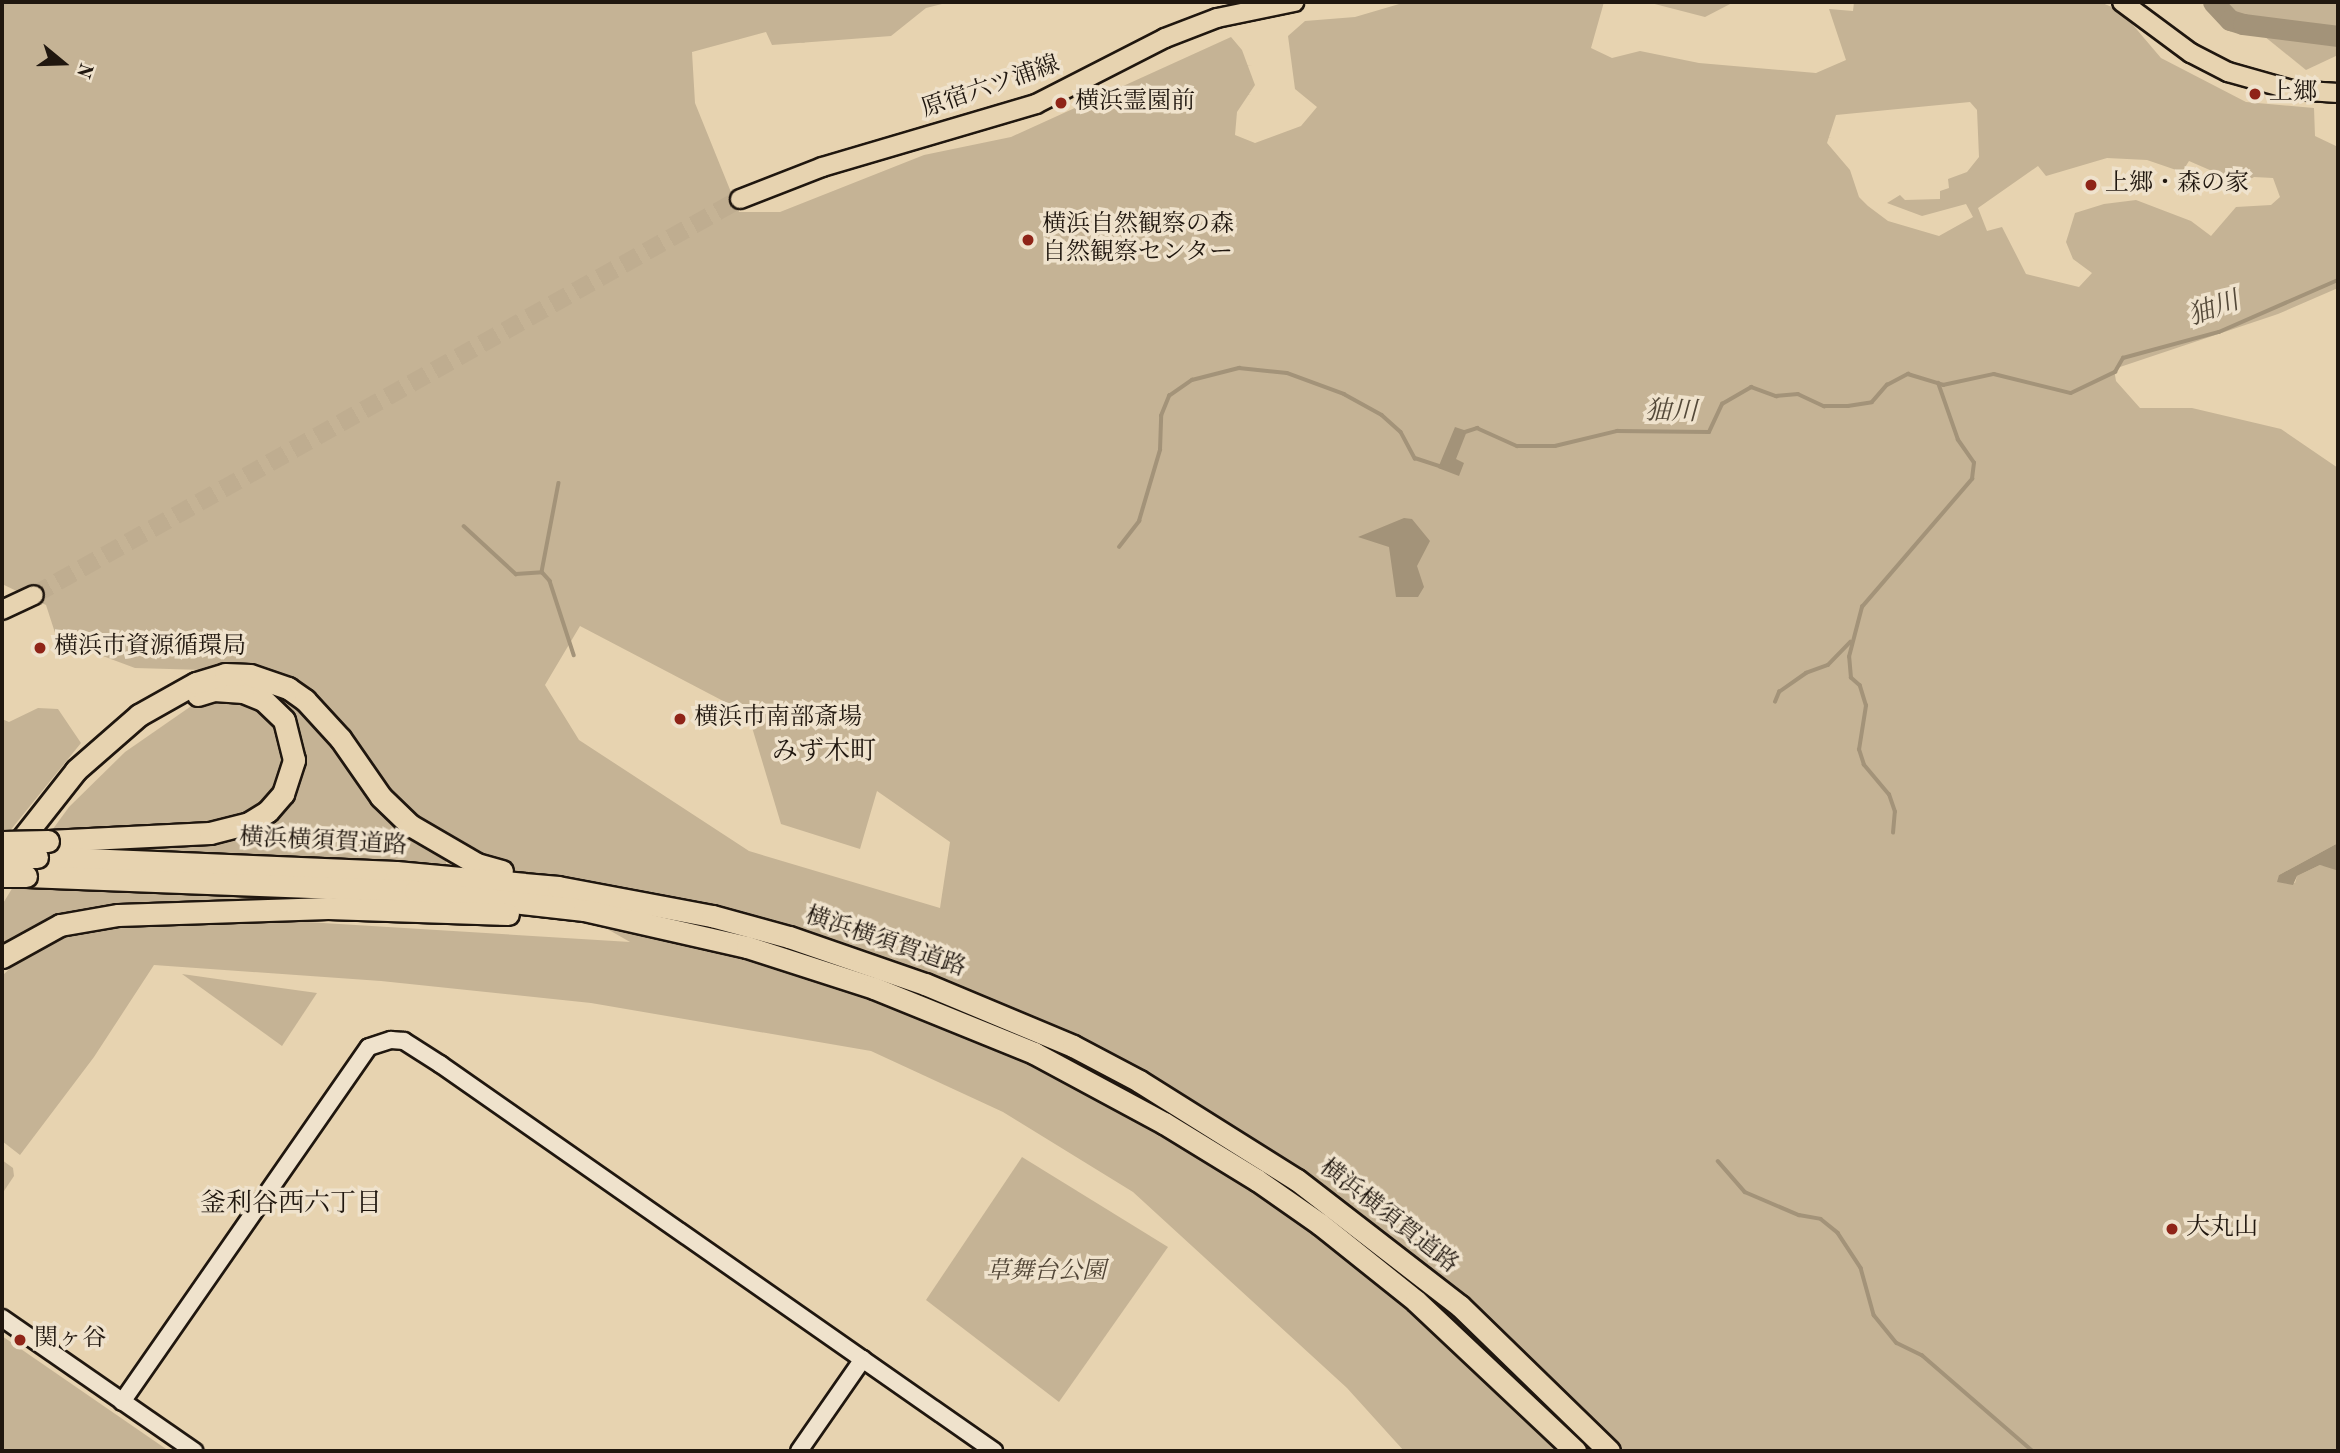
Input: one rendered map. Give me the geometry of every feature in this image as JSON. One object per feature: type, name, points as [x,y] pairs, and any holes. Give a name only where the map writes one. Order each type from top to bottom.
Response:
[{"type":"highway","points":[[2,868],[76,770],[139,715],[196,683],[225,674],[250,675],[288,688],[305,700],[340,738],[381,797],[410,825],[477,864],[558,887]]},
{"type":"highway","points":[[2,842],[43,849],[185,836],[249,823],[283,794],[294,760],[292,737],[274,709],[243,692],[214,690],[179,704],[141,729],[90,773],[40,832],[2,891]]},
{"type":"highway","name":"横浜横須賀道路","points":[[2,857],[43,849],[396,872],[558,887],[712,916],[859,959],[996,1012],[1139,1080],[1241,1142],[1378,1240],[1460,1306],[1609,1451]]},
{"type":"highway","name":"横浜横須賀道路","points":[[2,876],[415,891],[584,911],[689,932],[803,964],[951,1017],[1034,1053],[1247,1173],[1320,1224],[1398,1286],[1575,1451]]},
{"type":"highway","points":[[2,957],[38,933],[89,918],[328,908],[555,917],[803,964]]},
{"type":"main road","name":"原宿六ツ浦線","points":[[740,199],[822,167],[1036,104],[1164,38],[1217,18],[1294,2]]},
{"type":"main road","points":[[2122,2],[2191,53],[2228,72],[2292,90],[2338,93]]},
{"type":"main road","points":[[2,610],[34,595]]},
{"type":"street","points":[[122,1402],[369,1047],[391,1040],[404,1041],[440,1064],[994,1451]]},
{"type":"street","points":[[2,1318],[194,1451]]},
{"type":"street","points":[[799,1451],[863,1359]]},
{"type":"green space","points":[[2,2],[950,2],[926,8],[891,36],[772,45],[766,32],[692,52],[695,103],[739,212],[780,212],[924,155],[1011,137],[1231,37],[1242,50],[1255,85],[1237,112],[1235,135],[1255,143],[1301,126],[1317,107],[1295,89],[1288,36],[1305,21],[1355,17],[1406,2],[1604,2],[1591,48],[1612,58],[1640,51],[1699,63],[1816,73],[1846,60],[1829,9],[1853,11],[1854,2],[2100,2],[2121,11],[2161,58],[2246,102],[2314,108],[2315,136],[2338,147],[2338,288],[2278,314],[2114,369],[2116,381],[2140,408],[2192,408],[2281,429],[2338,468],[2338,843],[2279,875],[2295,883],[2297,876],[2320,865],[2338,868],[2338,1451],[1404,1451],[1347,1388],[1133,1192],[1003,1112],[871,1051],[591,1003],[381,981],[154,965],[94,1057],[20,1155],[2,1141],[2,976],[27,952],[72,932],[227,917],[630,942],[456,842],[402,805],[358,750],[270,672],[135,668],[57,639],[46,605],[2,584]],"holes":[[[1970,102],[1977,110],[1979,157],[1967,172],[1948,179],[1949,188],[1940,191],[1940,199],[1905,200],[1900,195],[1887,203],[1922,216],[1966,204],[1973,217],[1939,236],[1888,221],[1868,206],[1859,197],[1850,170],[1827,143],[1836,115]],[[2107,158],[2147,160],[2182,172],[2189,161],[2242,184],[2254,177],[2273,178],[2280,197],[2271,205],[2236,207],[2211,236],[2191,221],[2136,200],[2104,204],[2075,213],[2066,242],[2073,259],[2092,273],[2079,287],[2026,274],[2002,227],[1987,231],[1978,208],[2038,166],[2046,176]],[[580,626],[748,714],[781,824],[860,849],[877,791],[950,842],[940,908],[749,851],[579,740],[545,685]]]},
{"type":"green space","points":[[1647,2],[1734,2],[1705,17]]},
{"type":"green space","points":[[2222,2],[2338,2],[2338,55],[2306,70]]},
{"type":"green space","points":[[260,692],[286,693],[446,854],[446,865],[55,851],[238,836],[303,764]]},
{"type":"green space","points":[[228,696],[272,714],[290,748],[278,790],[249,813],[215,825],[50,833],[69,807],[125,752],[200,700]]},
{"type":"green space","points":[[38,708],[58,709],[81,743],[9,832],[2,832],[2,719],[9,722]]},
{"type":"green space","points":[[13,887],[321,898],[321,901],[151,904],[2,949],[2,905]]},
{"type":"green space","points":[[182,974],[317,993],[282,1046]]},
{"type":"green space","name":"草舞台公園","points":[[1022,1157],[1168,1247],[1059,1402],[926,1300]]},
{"type":"green space","points":[[2,1160],[13,1168],[14,1176],[2,1194]]},
{"type":"green space","points":[[2,1336],[169,1451],[2,1451]]},
{"type":"shaded area","points":[[1455,427],[1467,431],[1456,459],[1464,463],[1459,476],[1438,468]]},
{"type":"shaded area","points":[[1404,518],[1412,519],[1430,541],[1417,566],[1424,587],[1418,597],[1396,597],[1389,547],[1358,537]]},
{"type":"shaded area","points":[[2338,843],[2336,870],[2320,865],[2297,876],[2293,885],[2277,882],[2279,875]]},
{"type":"waterway","points":[[2213,2],[2230,20],[2243,24],[2338,36]]},
{"type":"waterway","name":"㹨川","points":[[1465,432],[1477,428],[1517,446],[1555,446],[1617,431],[1709,432],[1722,404],[1751,387],[1776,396],[1798,394],[1824,406],[1848,406],[1872,402],[1887,385],[1908,374],[1943,385],[1994,374],[2071,393],[2115,372],[2123,358],[2219,332],[2338,280]]},
{"type":"waterway","name":"㹨川","points":[[1119,547],[1139,521],[1160,450],[1161,416],[1169,396],[1192,380],[1239,368],[1287,373],[1344,394],[1382,415],[1401,432],[1415,458],[1442,467]]},
{"type":"waterway","points":[[1893,833],[1895,812],[1889,795],[1864,765],[1859,750],[1866,706],[1860,686],[1851,678],[1849,657],[1862,607],[1972,479],[1974,463],[1958,440],[1938,383]]},
{"type":"waterway","points":[[559,483],[542,572],[550,581],[574,655]]},
{"type":"waterway","points":[[464,526],[516,574],[542,572]]},
{"type":"waterway","points":[[1775,702],[1779,692],[1806,673],[1828,665],[1850,642]]},
{"type":"waterway","points":[[1718,1161],[1745,1192],[1799,1215],[1821,1219],[1838,1233],[1861,1268],[1874,1315],[1897,1343],[1922,1355],[2033,1451]]},
{"type":"tunnel","points":[[34,595],[740,199]]},
{"type":"place","name":"上郷","points":[[2255,94]]},
{"type":"place","name":"横浜霊園前","points":[[1061,103]]},
{"type":"place","name":"上郷・森の家","points":[[2091,185]]},
{"type":"place","name":"横浜自然観察の森 自然観察センター","points":[[1028,240]]},
{"type":"place","name":"横浜市資源循環局","points":[[40,648]]},
{"type":"place","name":"横浜市南部斎場","points":[[680,719]]},
{"type":"place","name":"大丸山","points":[[2172,1229]]},
{"type":"place","name":"関ヶ谷","points":[[20,1340]]},
{"type":"district","name":"みず木町","points":[[824,753]]},
{"type":"district","name":"釜利谷西六丁目","points":[[291,1205]]}]
